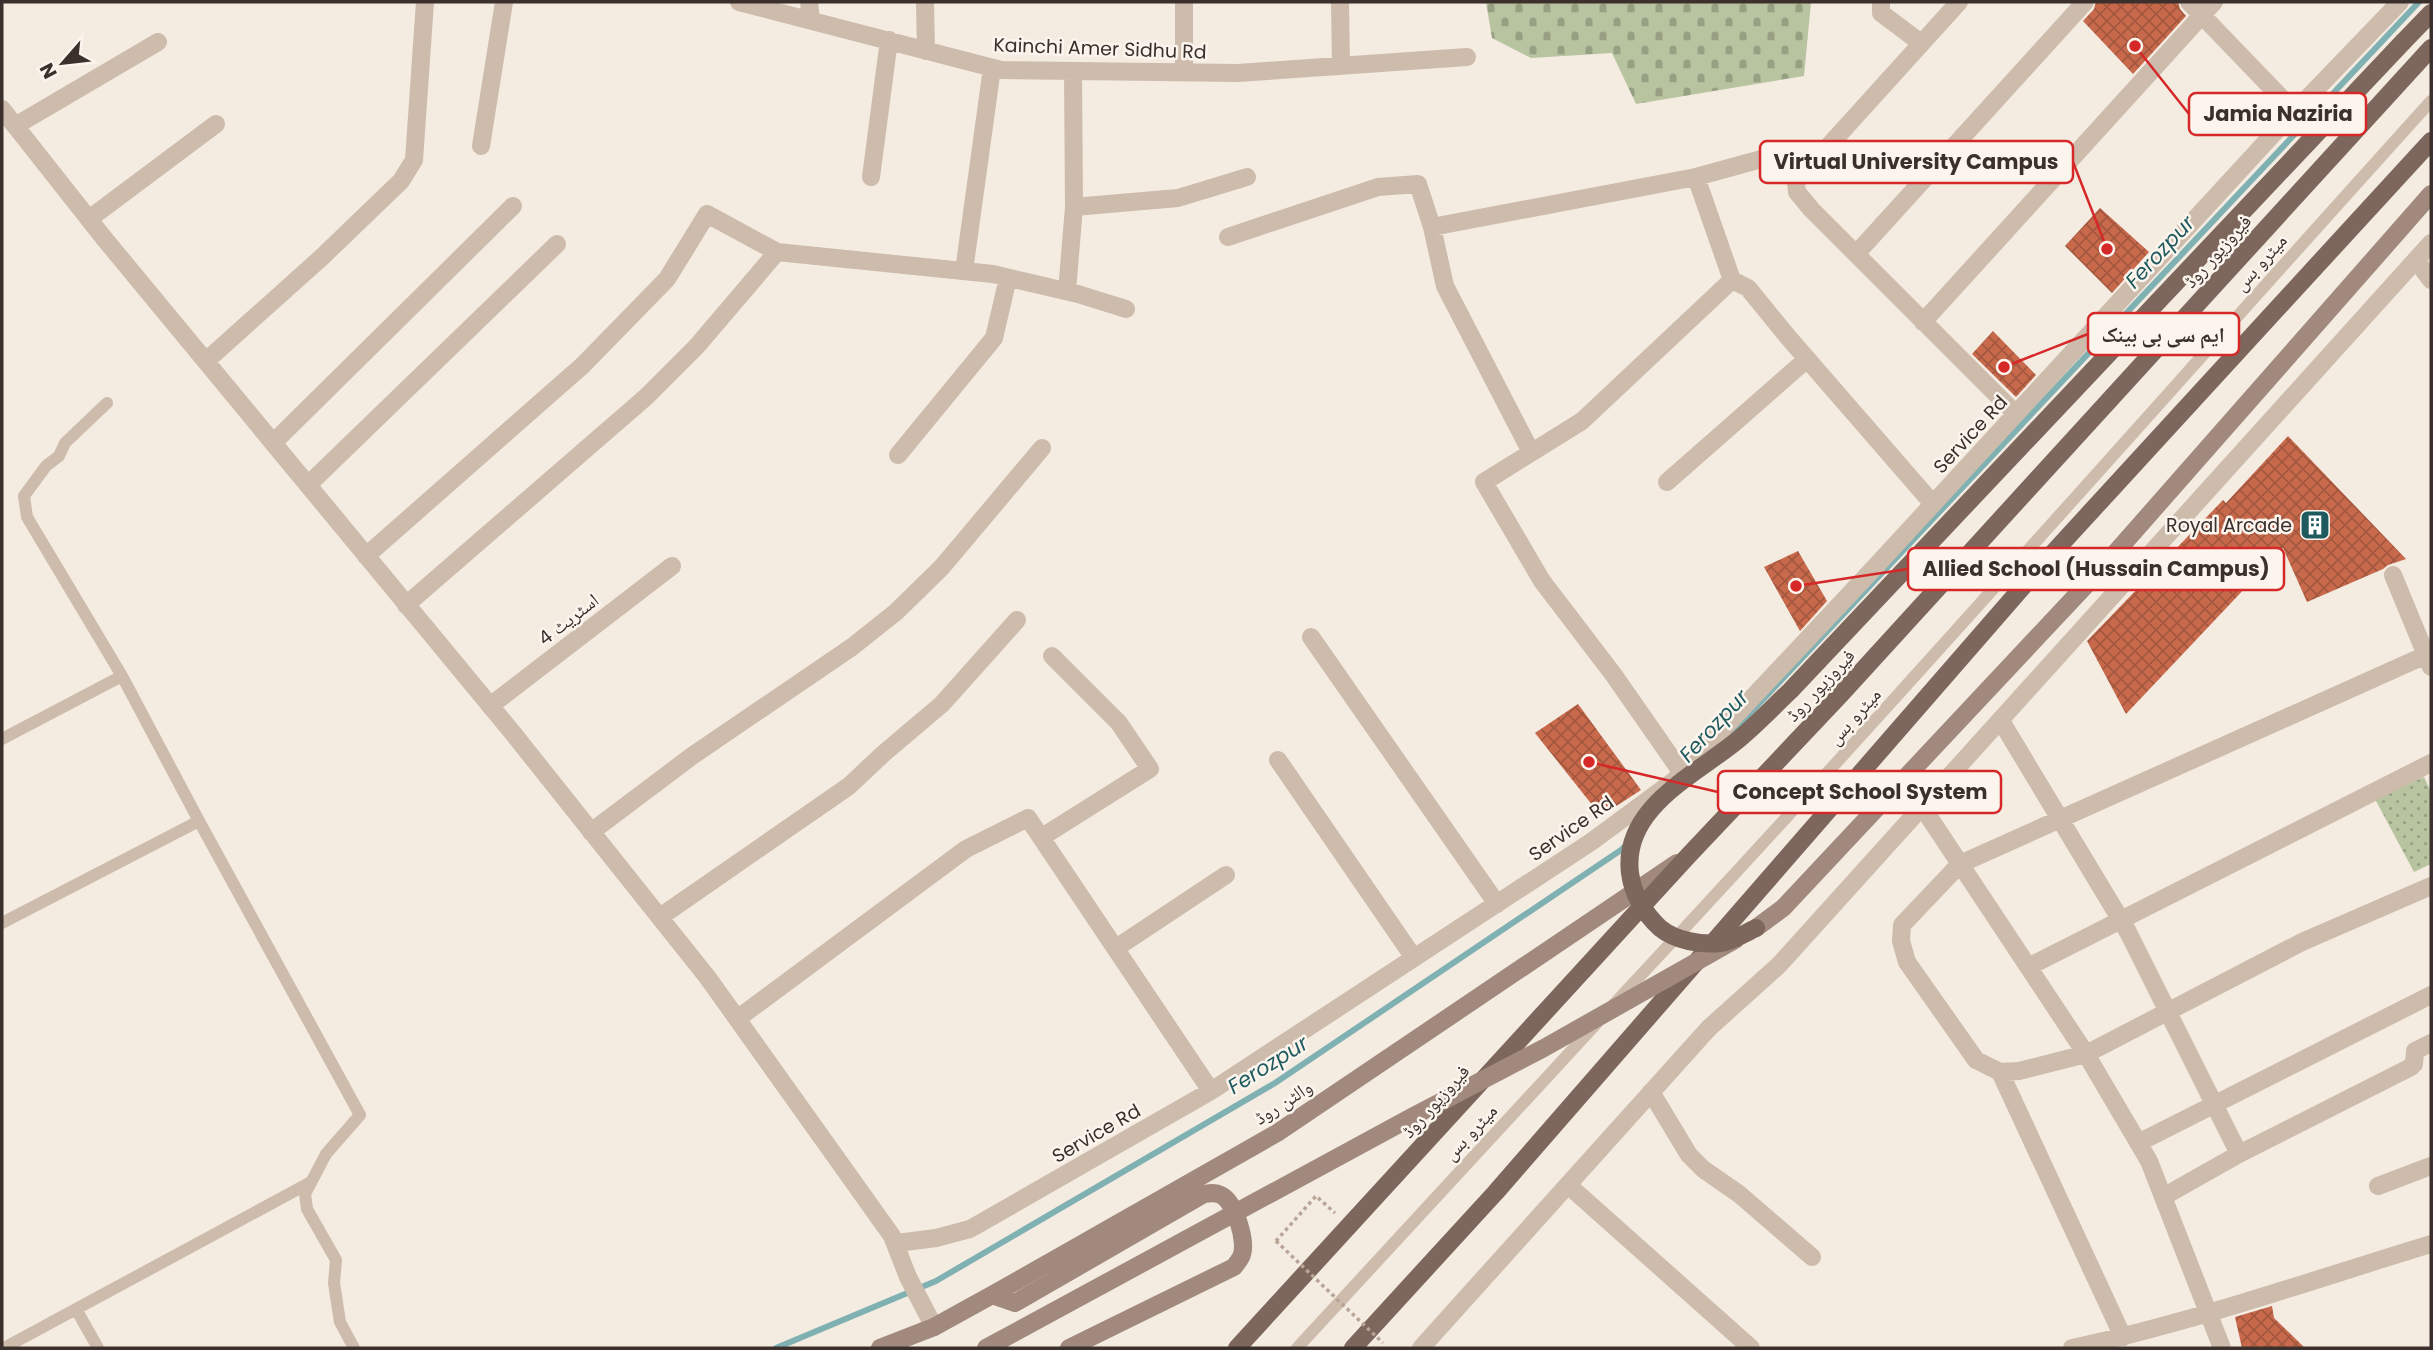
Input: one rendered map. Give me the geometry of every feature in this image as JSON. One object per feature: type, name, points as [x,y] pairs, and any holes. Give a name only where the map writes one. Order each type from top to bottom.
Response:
[{"type":"main road","points":[[1756,928],[1723,943],[1689,942],[1666,932],[1647,915],[1632,888],[1628,859],[1637,827],[1656,803],[1739,739],[1790,691],[2431,13]]},
{"type":"main road","name":"فیروزپور روڈ","points":[[1237,1348],[1688,856],[1851,684],[2431,48]]},
{"type":"main road","points":[[1353,1348],[1505,1181],[2040,567],[2431,141]]},
{"type":"main road","points":[[986,1348],[1409,1118],[1544,1048],[1756,928],[1783,908],[2102,568],[2431,194]]},
{"type":"main road","name":"والٹن روڈ","points":[[880,1348],[933,1327],[1277,1133],[1688,856]]},
{"type":"main road","points":[[992,1295],[1015,1303],[1204,1194],[1219,1193],[1225,1198],[1241,1225],[1242,1256],[1234,1267],[1069,1348]]},
{"type":"street","points":[[206,361],[322,257],[401,181],[414,160],[425,2]]},
{"type":"street","points":[[481,146],[504,2]]},
{"type":"street","name":"Kainchi Amer Sidhu Rd","points":[[739,2],[1001,70],[1238,73],[1467,57]]},
{"type":"street","points":[[809,2],[811,20]]},
{"type":"street","points":[[925,2],[926,51]]},
{"type":"street","points":[[1184,2],[1184,72]]},
{"type":"street","points":[[1340,2],[1341,66]]},
{"type":"street","points":[[1881,2],[1881,13],[1921,43]]},
{"type":"street","points":[[1959,2],[1796,182],[1797,192],[2016,415]]},
{"type":"street","points":[[1856,254],[2085,2]]},
{"type":"street","points":[[2189,2],[2208,8],[2295,112]]},
{"type":"street","name":"Service Rd","points":[[897,1243],[936,1238],[970,1229],[1211,1091],[1591,842],[1682,773],[2400,2]]},
{"type":"street","points":[[1923,322],[2043,193],[2208,8]]},
{"type":"street","points":[[872,177],[889,40]]},
{"type":"street","points":[[15,126],[158,42]]},
{"type":"street","points":[[964,271],[992,68]]},
{"type":"street","points":[[1067,291],[1074,206],[1073,71]]},
{"type":"street","points":[[2,109],[660,917],[737,1019],[897,1243],[908,1277],[933,1327]]},
{"type":"street","points":[[89,219],[216,124]]},
{"type":"street","points":[[1432,227],[1696,177],[1783,153],[1814,161]]},
{"type":"street","points":[[1074,206],[1178,198],[1247,177]]},
{"type":"street","points":[[1696,177],[1732,280],[1748,288],[1933,505]]},
{"type":"street","points":[[1228,237],[1378,187],[1418,184],[1432,227],[1445,286],[1531,452]]},
{"type":"street","points":[[273,443],[513,206]]},
{"type":"street","points":[[366,556],[582,366],[667,279],[706,214],[777,252],[1008,278],[1067,291],[1126,309]]},
{"type":"street","points":[[1421,1348],[1709,1028],[1779,965],[1923,808],[2431,243]]},
{"type":"street","points":[[307,485],[557,244]]},
{"type":"street","points":[[406,605],[646,397],[697,345],[777,252]]},
{"type":"street","points":[[2416,260],[2431,280]]},
{"type":"street","points":[[898,455],[994,338],[1008,278]]},
{"type":"street","points":[[1682,773],[1614,674],[1542,581],[1484,482],[1582,421],[1732,280]]},
{"type":"street","points":[[1667,482],[1807,359]]},
{"type":"street","points":[[591,832],[692,756],[852,647],[896,612],[942,567],[1042,447]]},
{"type":"street","name":"اسٹریٹ 4","points":[[490,706],[672,566]]},
{"type":"street","points":[[2393,575],[2429,661],[2060,818],[1960,864],[1902,925],[1901,941],[1908,962],[1976,1060],[2000,1072],[2019,1071],[2086,1054],[2302,942],[2431,886]]},
{"type":"street","points":[[660,917],[849,786],[942,704],[1017,620]]},
{"type":"street","points":[[1311,637],[1497,904]]},
{"type":"street","points":[[1042,837],[1150,769],[1119,723],[1052,656]]},
{"type":"street","points":[[2001,721],[2120,919],[2239,1154]]},
{"type":"street","points":[[1278,760],[1414,958]]},
{"type":"street","points":[[2028,967],[2431,763]]},
{"type":"street","points":[[1923,808],[2086,1054],[2149,1161],[2222,1348]]},
{"type":"street","points":[[737,1019],[966,849],[1028,818],[1211,1091]]},
{"type":"street","points":[[1116,948],[1226,875]]},
{"type":"street","points":[[2138,1143],[2431,995]]},
{"type":"street","points":[[2163,1197],[2239,1154],[2411,1067],[2416,1051],[2431,1043]]},
{"type":"street","points":[[2000,1072],[2123,1337]]},
{"type":"street","points":[[1651,1092],[1689,1155],[1812,1257]]},
{"type":"street","points":[[2378,1186],[2431,1166]]},
{"type":"street","points":[[1568,1185],[1751,1348]]},
{"type":"street","points":[[2072,1348],[2209,1314],[2431,1244]]},
{"type":"lane","name":"میٹرو بس","points":[[1297,1348],[1794,812],[2431,101]]},
{"type":"lane","points":[[107,403],[65,443],[59,456],[46,466],[24,496],[27,517],[122,676],[360,1115],[326,1154],[305,1195],[307,1209],[336,1261],[334,1283],[340,1322],[354,1348]]},
{"type":"lane","points":[[2,739],[122,676]]},
{"type":"lane","points":[[2,923],[199,821]]},
{"type":"lane","points":[[4,1348],[311,1182]]},
{"type":"lane","points":[[76,1309],[98,1348]]},
{"type":"path","points":[[1350,1226],[1316,1196],[1276,1241],[1383,1343]]},
{"type":"green space","points":[[1486,2],[1811,2],[1804,76],[1636,104],[1612,53],[1531,58],[1492,38]]},
{"type":"green space","points":[[2424,777],[2431,792],[2431,864],[2414,872],[2375,799]]},
{"type":"building","points":[[2096,2],[2178,2],[2186,16],[2133,74],[2083,21],[2094,9]]},
{"type":"building","points":[[2100,208],[2149,252],[2112,293],[2065,246]]},
{"type":"building","points":[[1993,331],[2036,375],[2016,397],[1972,354]]},
{"type":"building","points":[[2288,436],[2406,559],[2307,602],[2283,548],[2126,714],[2087,641],[2223,500],[2226,503]]},
{"type":"building","points":[[1798,551],[1827,601],[1800,631],[1764,567]]},
{"type":"building","points":[[1578,704],[1641,790],[1601,816],[1535,733]]},
{"type":"building","points":[[2272,1306],[2274,1318],[2305,1348],[2242,1348],[2235,1317]]},
{"type":"waterway","name":"Ferozpur","points":[[1723,742],[2419,2]]},
{"type":"waterway","name":"Ferozpur","points":[[776,1348],[936,1281],[1275,1083],[1627,844]]},
{"type":"place","name":"Jamia Naziria","points":[[2135,46]]},
{"type":"place","name":"Virtual University Campus","points":[[2107,249]]},
{"type":"place","name":"ایم سی بی بینک","points":[[2004,367]]},
{"type":"place","name":"Royal Arcade","points":[[2315,525]]},
{"type":"place","name":"Allied School (Hussain Campus)","points":[[1796,586]]},
{"type":"place","name":"Concept School System","points":[[1589,762]]}]
